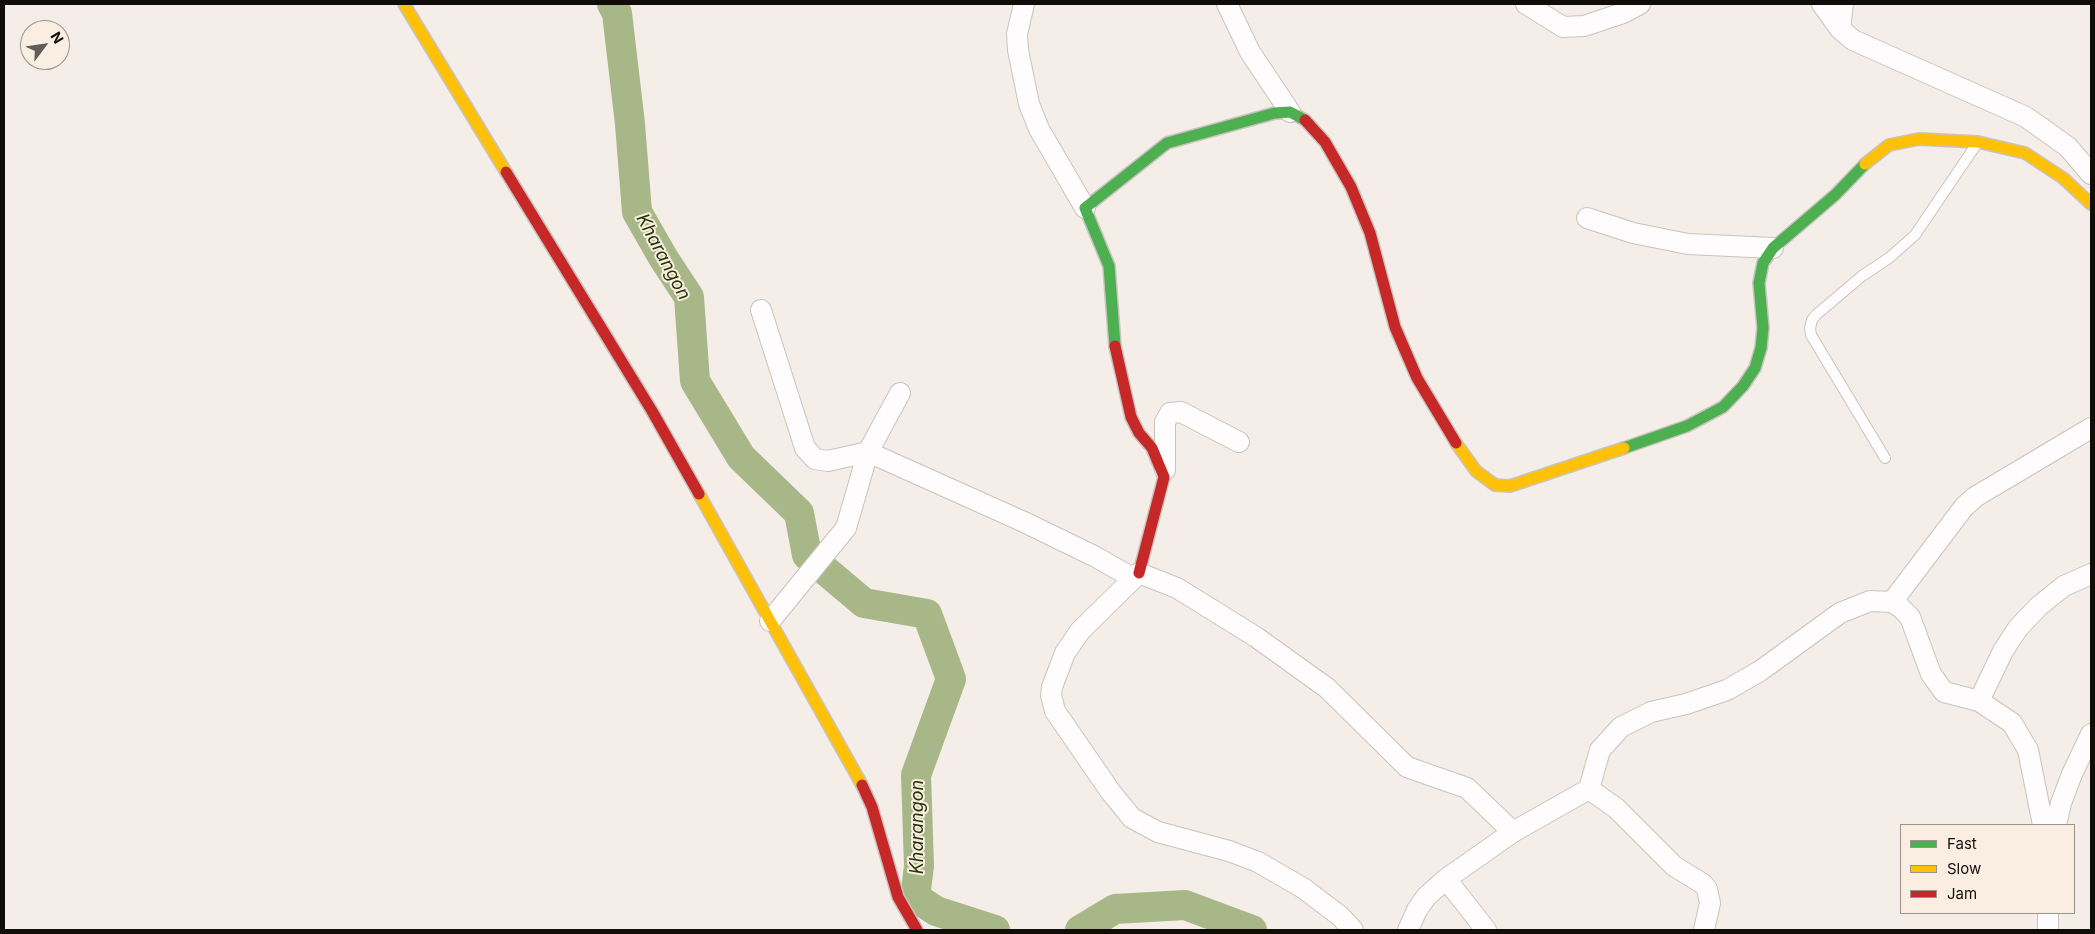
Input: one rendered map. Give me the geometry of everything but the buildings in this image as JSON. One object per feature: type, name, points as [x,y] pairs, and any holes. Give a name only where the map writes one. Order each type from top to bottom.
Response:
[{"type":"street","points":[[404,4],[652,411],[861,784],[872,808],[898,897],[917,930]]},
{"type":"street","points":[[1024,4],[1017,34],[1021,74],[1028,104],[1039,129],[1085,208],[1105,252],[1109,266],[1114,337],[1131,417],[1139,433],[1152,448],[1164,477]]},
{"type":"street","points":[[1227,4],[1250,52],[1290,112],[1303,118],[1325,142],[1351,187],[1370,233],[1395,327],[1417,378],[1448,431],[1476,471],[1495,485],[1510,486],[1581,464],[1687,426],[1723,407],[1743,386],[1755,368],[1761,348],[1763,328],[1759,273],[1763,263],[1773,248],[1835,195],[1874,155],[1889,145],[1919,139],[1978,142],[2025,153],[2063,178],[2091,204]]},
{"type":"street","points":[[1526,4],[1563,27],[1584,26],[1628,7]]},
{"type":"street","points":[[1822,4],[1840,29],[1853,40],[2026,117],[2068,147],[2091,174]]},
{"type":"street","points":[[1840,29],[1842,4]]},
{"type":"street","points":[[1085,208],[1167,143],[1265,115],[1290,112]]},
{"type":"street","points":[[1587,218],[1634,234],[1688,244],[1773,248]]},
{"type":"street","points":[[761,310],[805,448],[815,459],[828,461],[868,452],[1136,576],[1176,588],[1256,637],[1327,688],[1407,766],[1467,788],[1513,832]]},
{"type":"street","points":[[770,621],[839,537],[849,521],[868,452],[900,394]]},
{"type":"street","points":[[1239,442],[1181,412],[1170,413],[1165,422],[1164,477],[1136,576],[1080,631],[1064,653],[1051,695],[1055,711],[1110,791],[1132,818],[1158,832],[1229,850],[1258,862],[1303,888],[1340,916],[1353,930]]},
{"type":"street","points":[[1892,602],[1964,507],[1975,496],[2091,428]]},
{"type":"street","points":[[1979,701],[2003,651],[2018,628],[2039,606],[2064,586],[2091,574]]},
{"type":"street","points":[[1408,930],[1417,910],[1426,897],[1446,879],[1513,832],[1589,789],[1600,750],[1621,726],[1651,712],[1686,704],[1727,690],[1744,681],[1840,613],[1870,601],[1892,602],[1902,608],[1910,618],[1936,684],[1944,692],[1979,701],[2012,723],[2028,750],[2043,824]]},
{"type":"street","points":[[2056,824],[2061,802],[2091,734]]},
{"type":"street","points":[[1589,789],[1616,808],[1674,866],[1708,889],[1710,903],[1704,930]]},
{"type":"street","points":[[1446,879],[1486,930]]},
{"type":"street","points":[[2048,914],[2048,930]]},
{"type":"lane","points":[[1885,458],[1812,335],[1810,328],[1812,320],[1862,276],[1890,258],[1915,235],[1978,142]]},
{"type":"waterway","name":"Kharangon","points":[[612,4],[617,13],[630,124],[637,212],[689,297],[695,381],[741,457],[799,513],[807,555],[864,603],[927,614],[951,679],[916,775],[919,866],[915,897],[936,911],[995,930]]},
{"type":"waterway","name":"Kharangon","points":[[1080,930],[1115,909],[1185,905],[1252,930]]},
{"type":"traffic: fast","points":[[1115,346],[1109,266],[1085,208],[1167,143],[1275,113],[1290,112],[1305,120]]},
{"type":"traffic: fast","points":[[1624,448],[1687,426],[1723,407],[1743,386],[1755,368],[1761,348],[1763,328],[1759,283],[1763,263],[1773,248],[1835,195],[1865,164]]},
{"type":"traffic: slow","points":[[404,4],[506,172]]},
{"type":"traffic: slow","points":[[1865,164],[1889,145],[1919,139],[1978,142],[2025,153],[2063,178],[2091,204]]},
{"type":"traffic: slow","points":[[1456,443],[1476,471],[1495,485],[1510,486],[1624,448]]},
{"type":"traffic: slow","points":[[699,494],[862,785]]},
{"type":"traffic: jam","points":[[1305,120],[1325,142],[1351,187],[1370,233],[1395,327],[1417,378],[1456,443]]},
{"type":"traffic: jam","points":[[506,172],[652,411],[699,494]]},
{"type":"traffic: jam","points":[[1115,346],[1131,417],[1139,433],[1152,448],[1164,477],[1139,573]]},
{"type":"traffic: jam","points":[[862,785],[872,807],[898,897],[917,930]]}]
